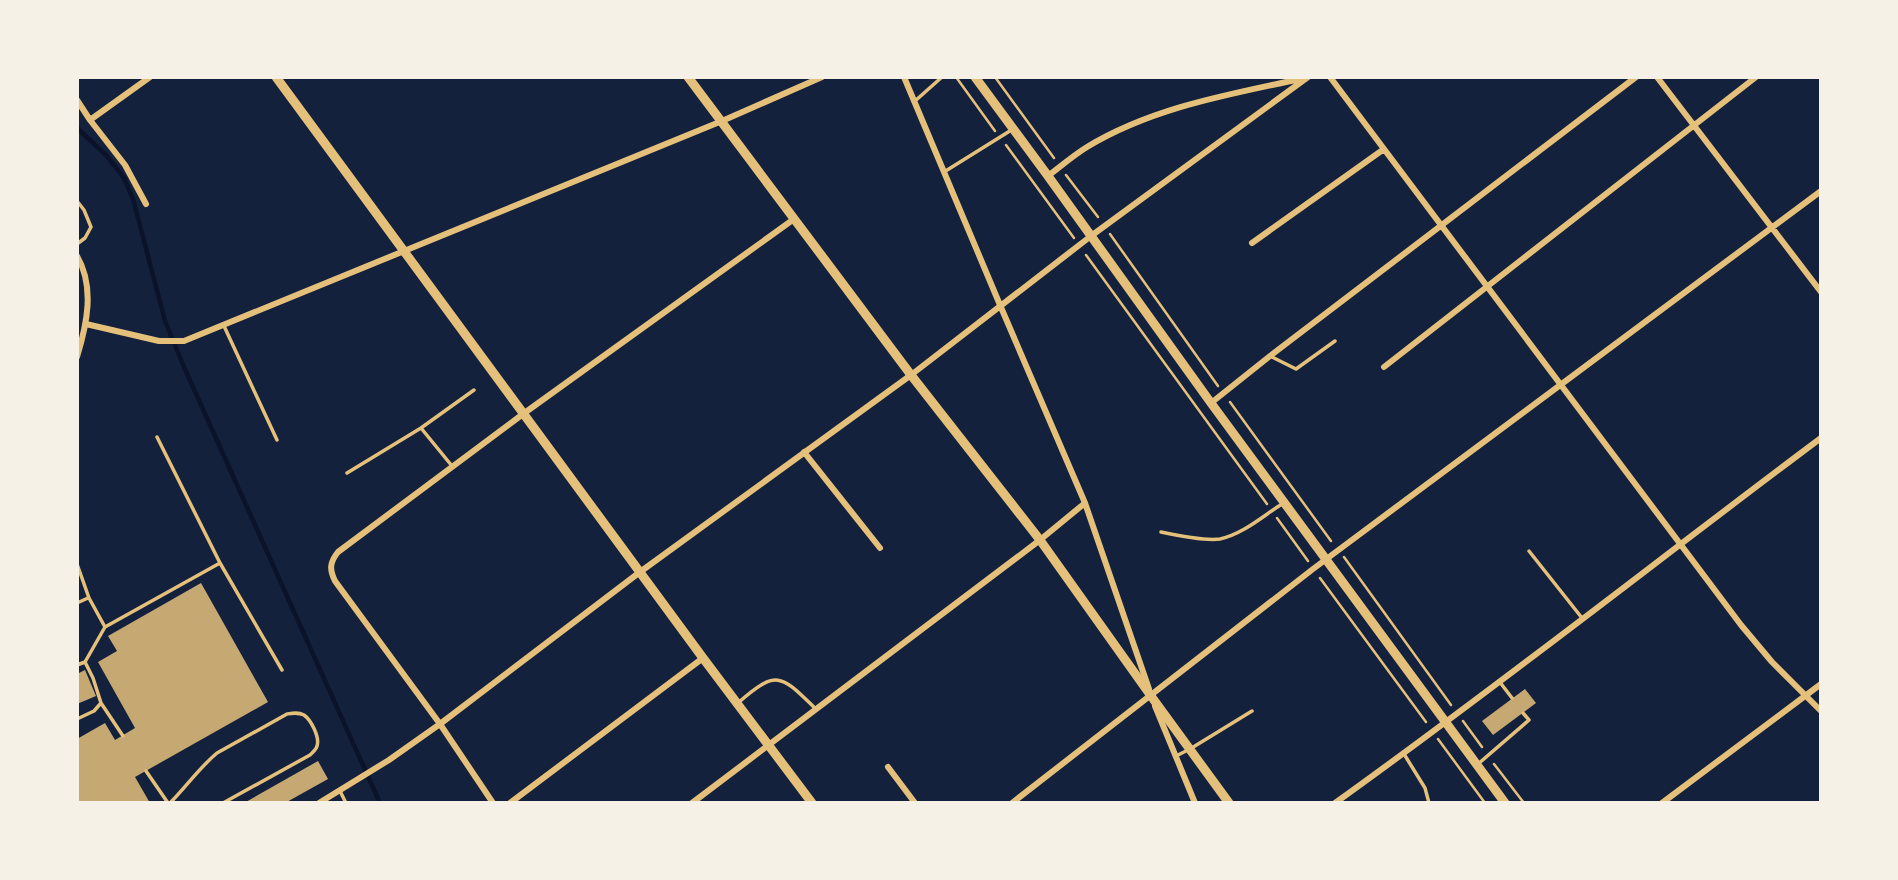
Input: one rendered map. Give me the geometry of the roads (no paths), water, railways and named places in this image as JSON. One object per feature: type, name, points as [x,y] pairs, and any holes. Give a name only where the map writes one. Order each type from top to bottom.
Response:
[{"type":"main road","points":[[276,77],[702,658],[813,803]]},
{"type":"main road","points":[[688,77],[911,375],[1040,540],[1230,803]]},
{"type":"main road","points":[[975,77],[1505,803]]},
{"type":"street","points":[[90,120],[150,77]]},
{"type":"street","points":[[86,324],[159,341],[184,341],[722,121],[822,77]]},
{"type":"street","points":[[904,77],[1086,503],[1151,696],[1195,803]]},
{"type":"street","points":[[1048,176],[1085,148],[1114,132],[1189,103],[1307,77]]},
{"type":"street","points":[[319,803],[389,760],[440,724],[640,572],[911,375],[1091,236],[1307,77]]},
{"type":"street","points":[[1330,77],[1758,646],[1821,711]]},
{"type":"street","points":[[1211,403],[1636,77]]},
{"type":"street","points":[[1657,77],[1821,292]]},
{"type":"street","points":[[1384,367],[1756,77]]},
{"type":"street","points":[[77,100],[125,165],[146,204]]},
{"type":"street","points":[[1252,243],[1384,149]]},
{"type":"street","points":[[1012,803],[1338,550],[1821,191]]},
{"type":"street","points":[[493,803],[440,724],[335,581],[330,567],[332,559],[452,466],[794,219]]},
{"type":"street","points":[[77,256],[85,269],[88,300],[86,324],[77,357]]},
{"type":"street","points":[[1335,803],[1404,754],[1821,438]]},
{"type":"street","points":[[804,452],[880,548]]},
{"type":"street","points":[[692,803],[1086,503]]},
{"type":"street","points":[[510,803],[702,658]]},
{"type":"street","points":[[1662,803],[1821,684]]},
{"type":"street","points":[[888,767],[915,803]]},
{"type":"lane","points":[[915,102],[942,77]]},
{"type":"lane","points":[[944,172],[1013,128]]},
{"type":"lane","points":[[77,201],[85,210],[91,228],[77,244]]},
{"type":"lane","points":[[224,326],[277,440]]},
{"type":"lane","points":[[1270,356],[1296,369],[1335,341]]},
{"type":"lane","points":[[347,472],[421,428],[474,390]]},
{"type":"lane","points":[[421,428],[452,466]]},
{"type":"lane","points":[[157,437],[220,563],[282,670]]},
{"type":"lane","points":[[1161,532],[1219,539],[1243,529],[1284,503]]},
{"type":"lane","points":[[1529,551],[1582,618]]},
{"type":"lane","points":[[77,665],[85,662],[105,627],[220,563]]},
{"type":"lane","points":[[77,564],[89,598],[105,627]]},
{"type":"lane","points":[[77,603],[89,598]]},
{"type":"lane","points":[[85,662],[101,704],[122,736]]},
{"type":"lane","points":[[737,704],[760,684],[777,679],[790,684],[816,710]]},
{"type":"lane","points":[[1500,681],[1513,698]]},
{"type":"lane","points":[[77,719],[94,712],[101,704]]},
{"type":"lane","points":[[1176,756],[1252,710]]},
{"type":"lane","points":[[1476,765],[1529,720],[1524,713]]},
{"type":"lane","points":[[146,771],[169,803],[217,753],[287,714],[303,714],[318,737],[317,748],[310,755],[223,803]]},
{"type":"lane","points":[[1404,754],[1425,788],[1429,803]]},
{"type":"lane","points":[[341,791],[346,803]]},
{"type":"waterway","points":[[77,128],[107,156],[124,178],[133,199],[165,321],[380,803]]}]
